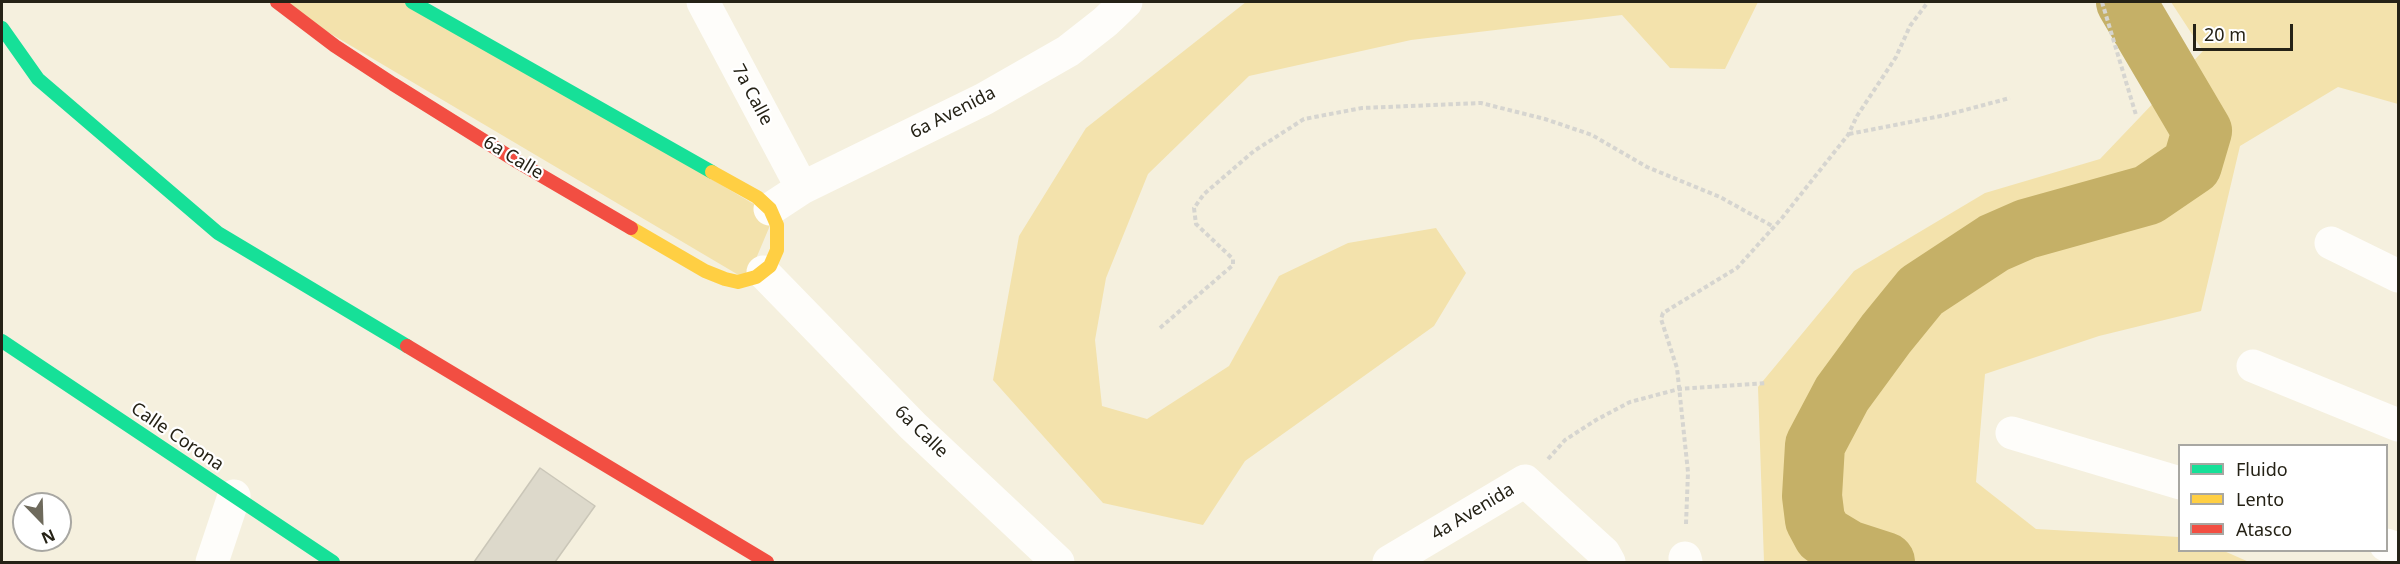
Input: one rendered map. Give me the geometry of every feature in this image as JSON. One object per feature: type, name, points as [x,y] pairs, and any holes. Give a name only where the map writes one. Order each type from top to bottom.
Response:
[{"type":"street","name":"6a Calle","points":[[277,2],[335,46],[393,84],[518,162],[705,271],[738,282],[763,272],[913,426],[1058,562]]},
{"type":"street","points":[[411,2],[757,197],[770,209],[777,225],[778,242],[774,258],[763,272]]},
{"type":"street","name":"7a Calle","points":[[703,2],[802,188]]},
{"type":"street","name":"6a Avenida","points":[[770,209],[802,188],[984,99],[1049,62],[1077,44],[1126,2]]},
{"type":"street","points":[[2,28],[38,79],[218,233],[767,562]]},
{"type":"street","points":[[2331,243],[2398,276]]},
{"type":"street","name":"Calle Corona","points":[[2,341],[333,562]]},
{"type":"street","points":[[2253,366],[2398,425]]},
{"type":"street","points":[[2012,434],[2178,482]]},
{"type":"street","points":[[1525,481],[1604,553],[1610,562]]},
{"type":"street","name":"4a Avenida","points":[[1391,562],[1525,481]]},
{"type":"street","points":[[212,562],[234,496]]},
{"type":"path","points":[[1685,560],[1688,472],[1677,368],[1661,319],[1663,314],[1737,268],[1774,227],[1848,135],[1857,116],[1896,57],[1910,26],[1928,2]]},
{"type":"path","points":[[2102,2],[2136,115]]},
{"type":"path","points":[[1848,135],[1946,115],[2010,98]]},
{"type":"path","points":[[1160,328],[1233,265],[1233,259],[1196,224],[1194,208],[1204,194],[1254,151],[1304,119],[1362,108],[1481,103],[1545,119],[1592,135],[1647,166],[1720,197],[1774,227]]},
{"type":"path","points":[[1525,481],[1565,440],[1630,402],[1679,389],[1767,383]]},
{"type":"shaded area","points":[[277,2],[412,2],[774,216],[747,280]]},
{"type":"shaded area","points":[[1246,2],[1758,2],[1725,69],[1670,68],[1622,15],[1411,40],[1249,76],[1148,174],[1106,278],[1095,340],[1102,406],[1147,419],[1229,366],[1279,276],[1348,243],[1436,228],[1466,273],[1434,326],[1245,461],[1203,525],[1103,503],[993,380],[1019,236],[1086,128]]},
{"type":"shaded area","points":[[2171,2],[2398,2],[2398,104],[2338,87],[2240,146],[2201,311],[2099,336],[1985,374],[1976,482],[2036,529],[2178,537],[2178,552],[2226,552],[2249,562],[1764,562],[1758,387],[1854,271],[1985,193],[2100,159],[2203,51]]},
{"type":"building","points":[[540,468],[595,506],[555,562],[474,562]]},
{"type":"waterway","points":[[1885,562],[1848,550],[1823,535],[1815,520],[1812,496],[1815,445],[1842,394],[1886,334],[1921,291],[1994,243],[2026,229],[2148,195],[2192,165],[2202,131],[2126,2]]},
{"type":"traffic: fast","points":[[412,2],[712,172]]},
{"type":"traffic: fast","points":[[2,28],[38,79],[218,233],[407,346]]},
{"type":"traffic: fast","points":[[2,341],[333,562]]},
{"type":"traffic: slow","points":[[631,228],[705,271],[725,279],[738,282],[756,277],[770,266],[777,250],[777,225],[770,209],[757,197],[712,172]]},
{"type":"traffic: jam","points":[[277,2],[335,46],[393,84],[518,162],[631,228]]},
{"type":"traffic: jam","points":[[407,346],[767,562]]}]
